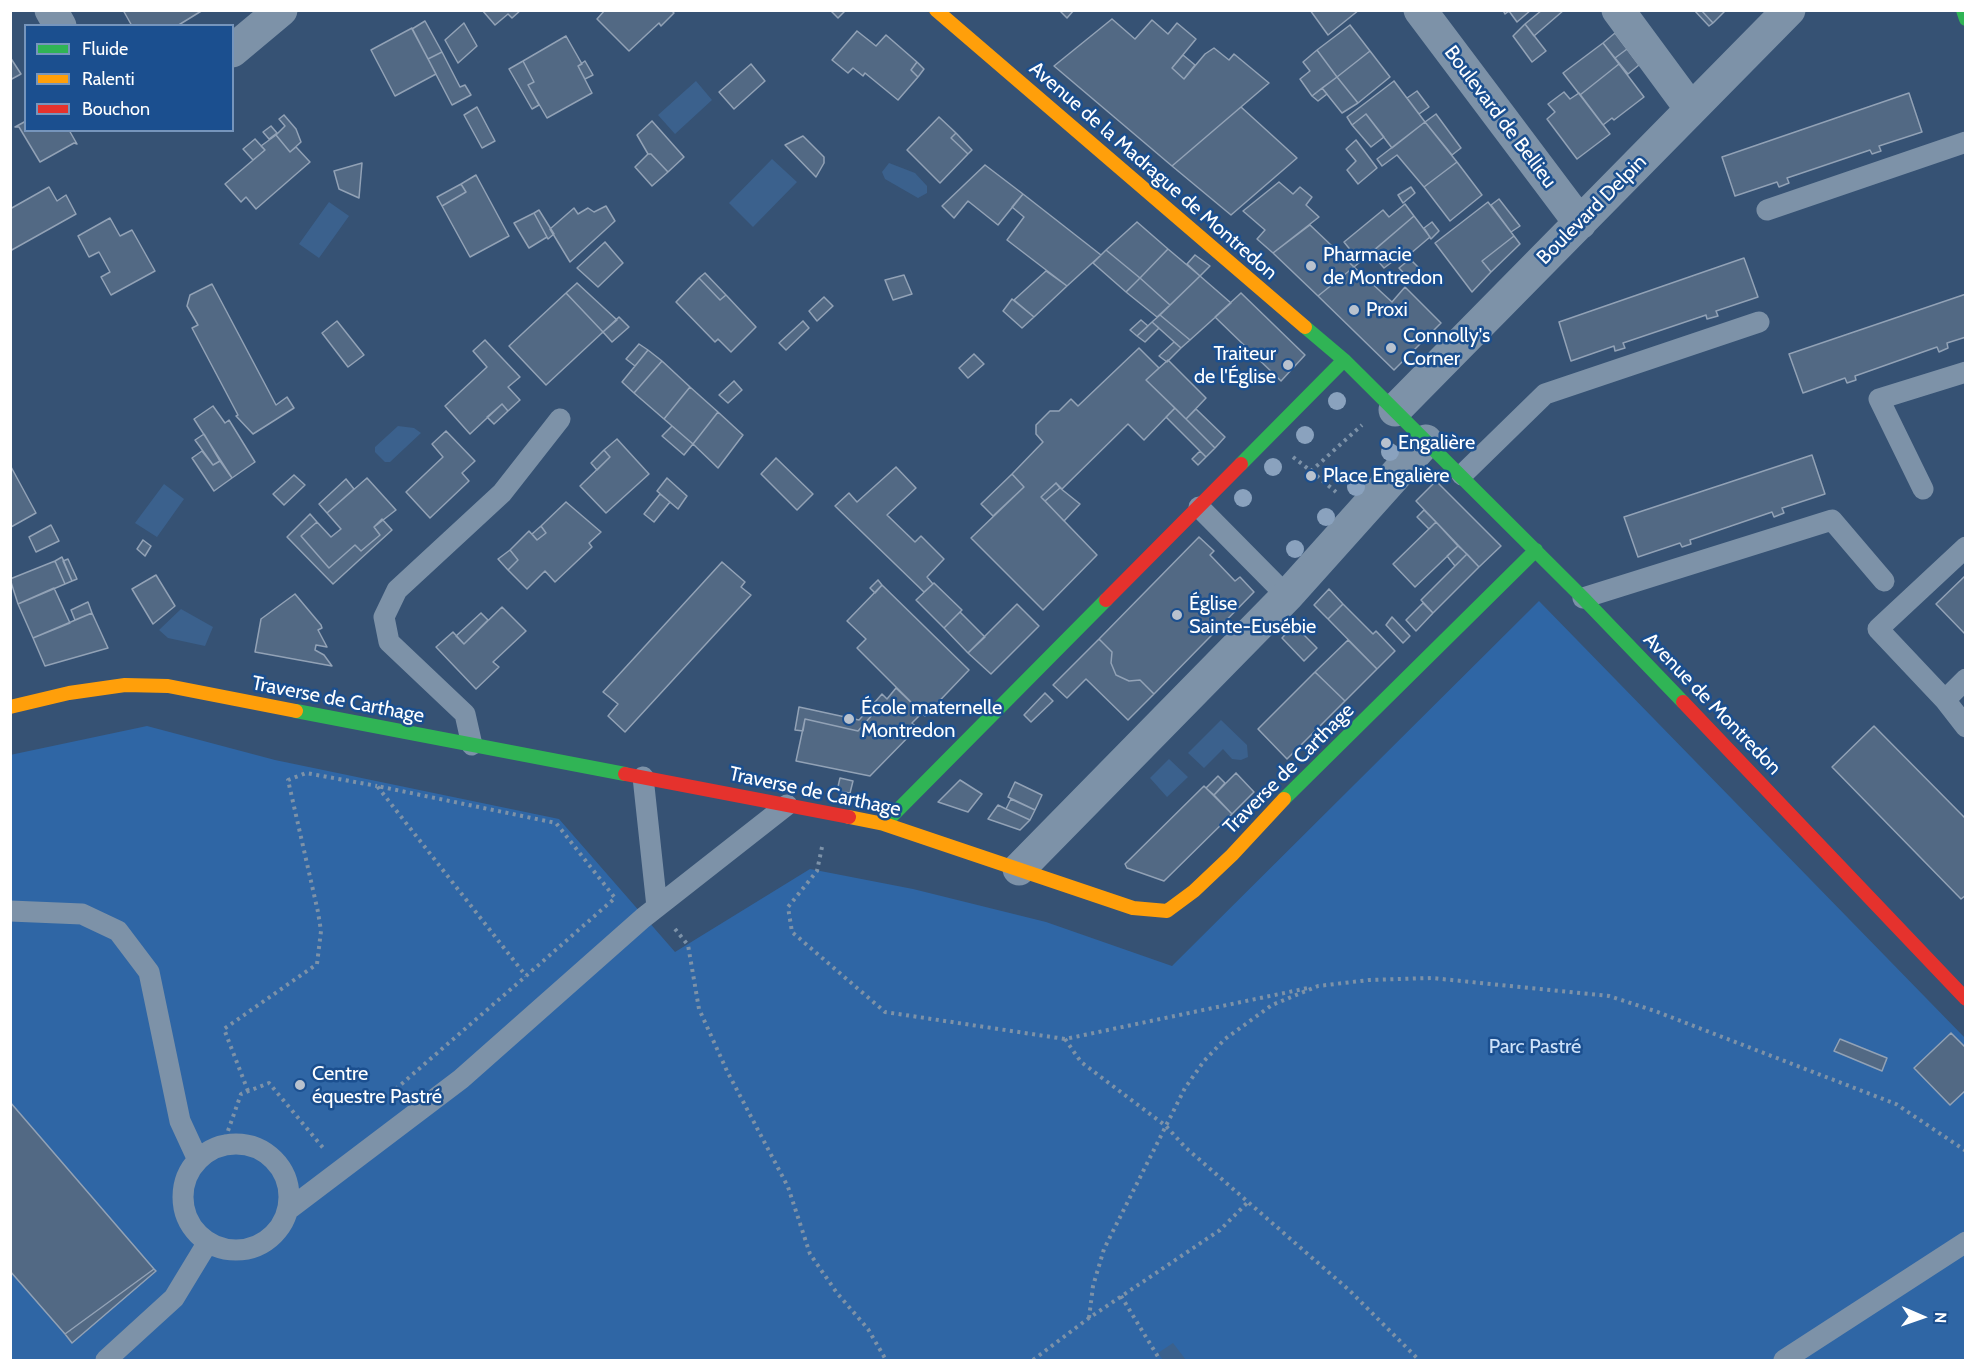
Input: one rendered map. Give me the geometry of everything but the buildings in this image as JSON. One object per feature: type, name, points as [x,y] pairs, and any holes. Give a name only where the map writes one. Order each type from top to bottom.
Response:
[{"type":"street","points":[[51,10],[59,24]]},
{"type":"street","points":[[234,49],[281,10]]},
{"type":"street","name":"Avenue de la Madrague de Montredon","points":[[936,10],[1344,360]]},
{"type":"street","name":"Boulevard de Bellieu","points":[[1420,10],[1580,223]]},
{"type":"street","points":[[1618,10],[1691,109]]},
{"type":"street","name":"Boulevard Delpin","points":[[1391,406],[1580,223],[1789,10]]},
{"type":"street","points":[[1963,10],[1965,19]]},
{"type":"street","points":[[884,824],[1344,360],[1426,441],[1287,596],[1019,869]]},
{"type":"street","name":"Avenue de Montredon","points":[[1426,441],[1583,598],[1963,993]]},
{"type":"street","name":"Traverse de Carthage","points":[[10,707],[69,693],[125,685],[168,686],[884,824],[1133,908],[1167,910],[1194,891],[1232,855],[1284,799],[1536,550]]},
{"type":"lane","points":[[1767,210],[1965,142]]},
{"type":"lane","points":[[1462,475],[1545,394],[1759,322]]},
{"type":"lane","points":[[1923,489],[1879,399],[1965,372]]},
{"type":"lane","points":[[472,745],[465,714],[389,642],[384,617],[397,590],[502,493],[560,419]]},
{"type":"lane","points":[[1199,507],[1287,596]]},
{"type":"lane","points":[[1583,598],[1832,520],[1884,581]]},
{"type":"lane","points":[[1965,548],[1878,629],[1945,700],[1965,727]]},
{"type":"lane","points":[[1945,700],[1965,679]]},
{"type":"lane","points":[[643,777],[657,907]]},
{"type":"lane","points":[[288,1210],[461,1079],[657,907],[787,805]]},
{"type":"lane","points":[[10,911],[82,914],[118,932],[137,956],[149,972],[180,1121],[198,1160]]},
{"type":"lane","points":[[223,1145],[250,1145],[272,1156],[283,1171],[290,1192],[288,1210],[283,1224],[271,1238],[257,1246],[225,1250],[208,1242],[190,1224],[183,1194],[187,1176],[206,1152],[223,1145]]},
{"type":"lane","points":[[106,1360],[174,1298],[208,1242]]},
{"type":"lane","points":[[1784,1360],[1965,1242]]},
{"type":"path","points":[[1268,438],[1311,471],[1391,406]]},
{"type":"path","points":[[248,1091],[224,1029],[317,964],[321,931],[288,780],[306,773],[556,823],[615,898],[386,1098]]},
{"type":"path","points":[[377,786],[525,976]]},
{"type":"path","points":[[816,871],[788,907],[792,932],[885,1012],[1065,1039],[1318,986],[1432,978],[1609,996],[1655,1011],[1896,1104],[1965,1151]]},
{"type":"path","points":[[657,907],[688,945],[699,1009],[727,1071],[788,1187],[810,1254],[837,1293],[868,1329],[886,1360]]},
{"type":"path","points":[[1089,1318],[1093,1286],[1104,1249],[1185,1088],[1204,1061],[1225,1039],[1272,1005],[1318,986]]},
{"type":"path","points":[[1065,1039],[1081,1062],[1166,1126],[1185,1147],[1349,1290],[1419,1360]]},
{"type":"path","points":[[223,1145],[241,1094],[269,1083],[325,1151],[334,1143]]},
{"type":"path","points":[[1036,1359],[1089,1318],[1220,1230],[1248,1202]]},
{"type":"path","points":[[1121,1296],[1160,1360]]},
{"type":"green space","name":"Parc Pastré","points":[[1539,601],[1965,1038],[1965,1360],[11,1360],[10,755],[147,726],[275,760],[559,819],[675,952],[810,869],[913,889],[1046,922],[1172,966]]},
{"type":"shaded area","points":[[696,81],[712,100],[675,134],[658,115]]},
{"type":"shaded area","points":[[772,159],[797,182],[753,227],[729,203]]},
{"type":"shaded area","points":[[889,163],[915,173],[927,186],[927,193],[918,198],[885,179],[882,172]]},
{"type":"shaded area","points":[[329,202],[349,216],[319,258],[299,244]]},
{"type":"shaded area","points":[[398,426],[414,428],[421,433],[390,462],[385,462],[375,452],[375,447]]},
{"type":"shaded area","points":[[164,484],[184,499],[157,537],[135,523]]},
{"type":"shaded area","points":[[181,609],[213,627],[205,646],[168,638],[159,630]]},
{"type":"shaded area","points":[[1221,720],[1247,745],[1248,757],[1241,760],[1232,759],[1223,749],[1204,768],[1188,753]]},
{"type":"shaded area","points":[[1169,759],[1188,777],[1167,797],[1150,778]]},
{"type":"shaded area","points":[[1173,1343],[1186,1360],[1163,1360],[1158,1353]]},
{"type":"traffic: fast","points":[[1963,10],[1966,19]]},
{"type":"traffic: fast","points":[[1305,327],[1344,360],[1583,598],[1683,702]]},
{"type":"traffic: fast","points":[[1241,464],[1344,360]]},
{"type":"traffic: fast","points":[[1284,799],[1536,550]]},
{"type":"traffic: fast","points":[[884,824],[1106,600]]},
{"type":"traffic: fast","points":[[296,711],[625,774]]},
{"type":"traffic: slow","points":[[936,10],[1305,327]]},
{"type":"traffic: slow","points":[[10,707],[69,693],[125,685],[168,686],[296,711]]},
{"type":"traffic: slow","points":[[849,817],[884,824],[1133,908],[1167,911],[1194,891],[1232,855],[1284,799]]},
{"type":"traffic: jam","points":[[1106,600],[1241,464]]},
{"type":"traffic: jam","points":[[1683,702],[1966,999]]},
{"type":"traffic: jam","points":[[625,774],[849,817]]},
{"type":"place","name":"Pharmacie de Montredon","points":[[1311,266]]},
{"type":"place","name":"Proxi","points":[[1354,310]]},
{"type":"place","name":"Connolly's Corner","points":[[1391,348]]},
{"type":"place","name":"Traiteur de l'Église","points":[[1288,365]]},
{"type":"place","name":"Engalière","points":[[1386,443]]},
{"type":"place","name":"Place Engalière","points":[[1311,476]]},
{"type":"place","name":"Église Sainte-Eusébie","points":[[1177,615]]},
{"type":"place","name":"École maternelle Montredon","points":[[849,719]]},
{"type":"place","name":"Centre équestre Pastré","points":[[300,1085]]}]
